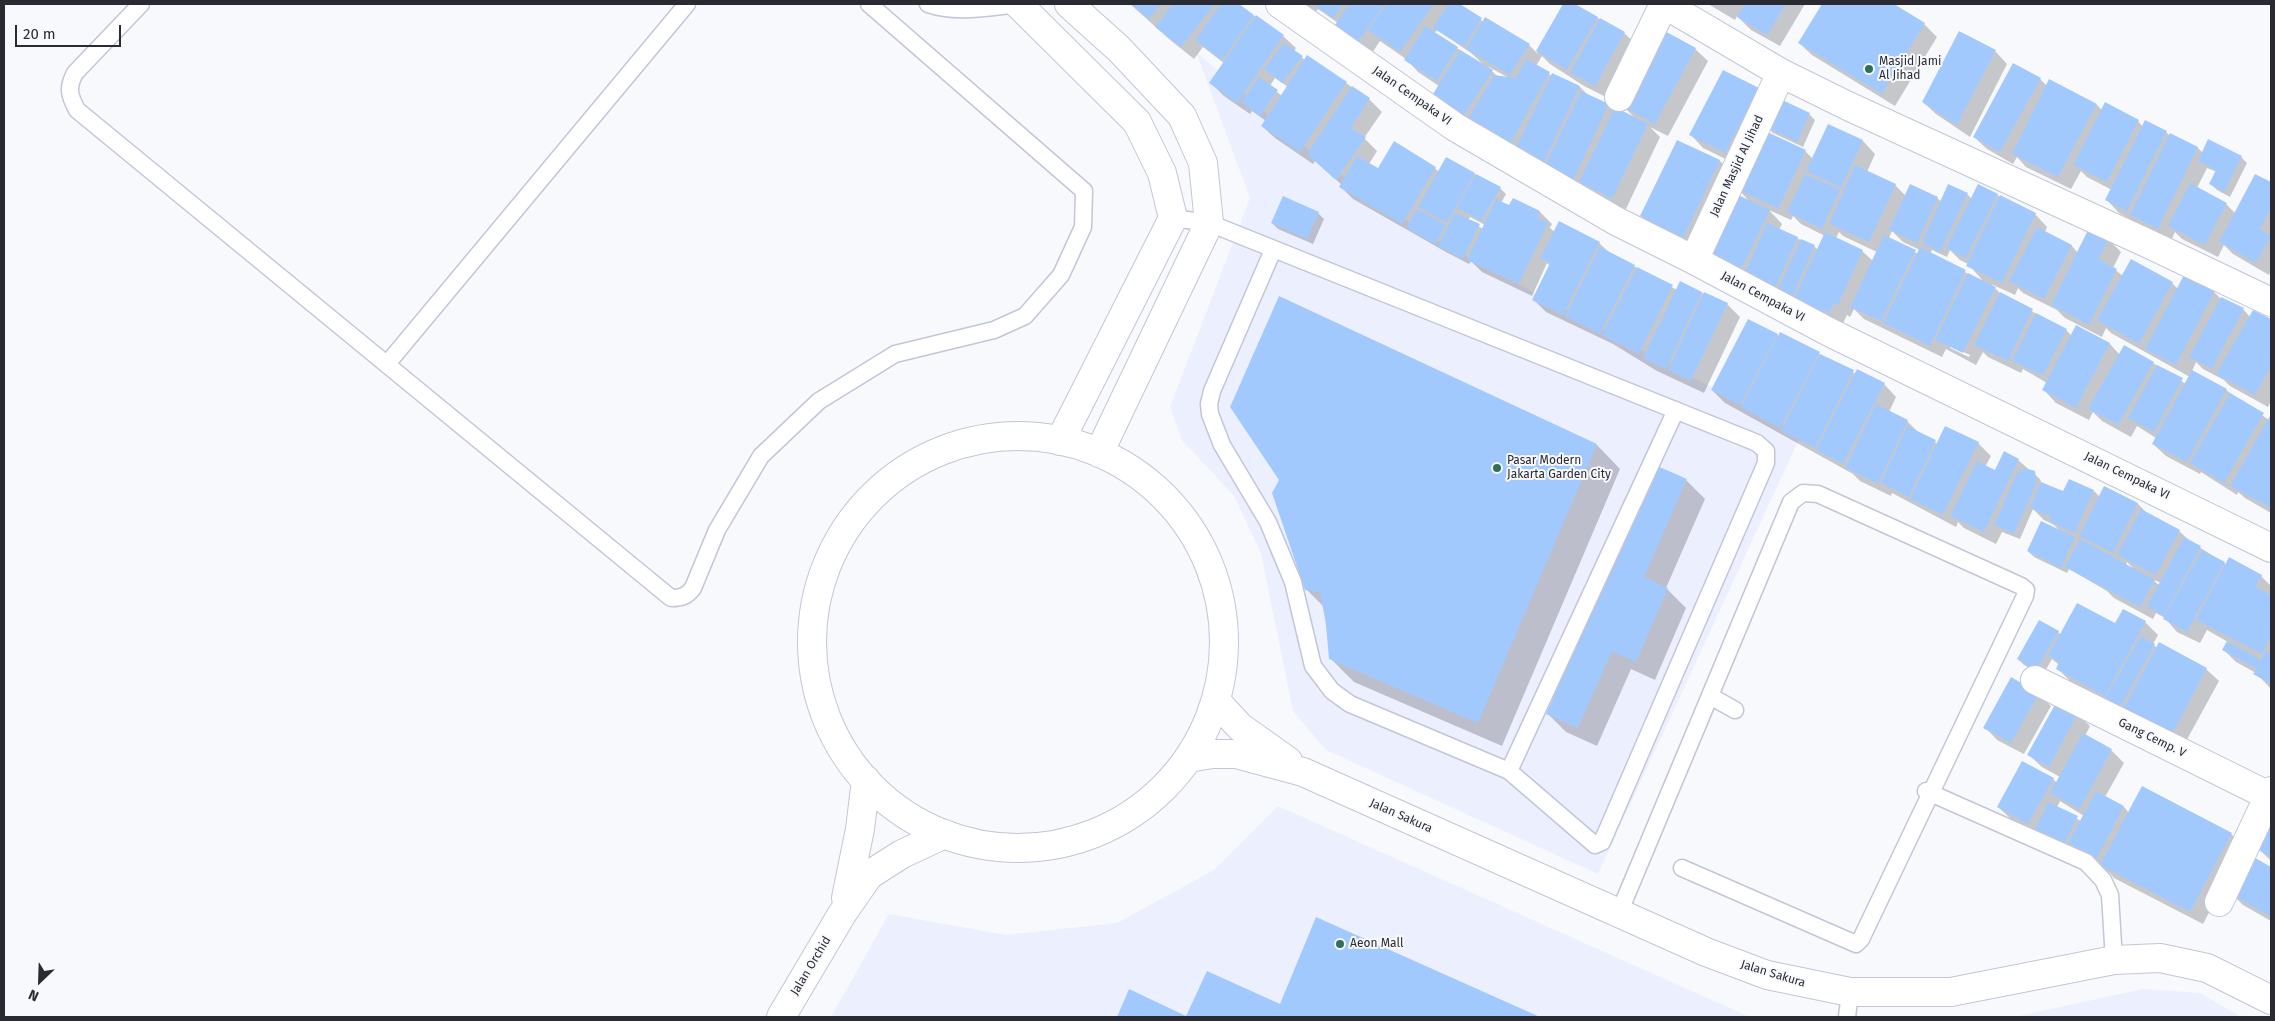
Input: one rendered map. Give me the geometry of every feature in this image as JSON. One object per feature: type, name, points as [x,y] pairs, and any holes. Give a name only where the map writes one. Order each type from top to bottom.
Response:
[{"type":"street","points":[[1019,4],[1137,122],[1162,173],[1173,218],[1060,441]]},
{"type":"street","points":[[1069,4],[1119,49],[1182,116],[1204,163],[1209,223],[1099,453]]},
{"type":"street","name":"Jalan Cempaka VI","points":[[1280,4],[1455,127],[1616,221],[1829,332],[2271,548]]},
{"type":"street","points":[[1619,97],[1664,4],[1781,73],[1919,140],[2089,216],[2271,302]]},
{"type":"street","name":"Jalan Masjid Al Jihad","points":[[1694,260],[1781,73]]},
{"type":"street","points":[[1028,437],[1060,441],[1099,453],[1147,482],[1171,504],[1191,530],[1206,558],[1217,589],[1223,620],[1224,652],[1220,685],[1216,701],[1202,736],[1180,772],[1157,795],[1132,814],[1104,830],[1073,841],[1041,847],[1009,848],[976,844],[945,834],[904,813],[889,802],[866,780],[846,754],[830,726],[819,696],[813,664],[812,632],[816,600],[824,569],[839,540],[857,513],[879,490],[904,470],[933,454],[963,444],[995,438],[1028,437]]},
{"type":"street","name":"Gang Cemp. V","points":[[2035,680],[2270,794]]},
{"type":"street","name":"Jalan Sakura","points":[[1216,701],[1240,728],[1303,772]]},
{"type":"street","name":"Jalan Sakura","points":[[1188,758],[1212,754],[1236,754],[1303,772],[1706,952],[1848,1005],[1952,992],[2114,960],[2160,958],[2207,968],[2271,1000]]},
{"type":"street","points":[[842,914],[860,829],[866,780]]},
{"type":"street","points":[[2219,902],[2270,794]]},
{"type":"street","name":"Jalan Orchid","points":[[780,1017],[842,914],[869,875],[902,854],[945,834]]},
{"type":"lane","points":[[141,4],[75,73],[69,85],[71,100],[77,110],[671,598],[680,598],[688,595],[694,588],[717,530],[761,456],[819,401],[895,354],[994,330],[1025,316],[1061,275],[1083,227],[1084,191],[869,4]]},
{"type":"lane","points":[[387,364],[687,4]]},
{"type":"lane","points":[[928,4],[937,7],[970,9],[1019,4]]},
{"type":"lane","points":[[1173,218],[1209,223],[1757,443],[1766,451],[1766,462],[1602,842],[1596,844],[1509,771],[1350,704],[1332,691],[1313,666],[1293,582],[1268,522],[1222,445],[1210,414],[1209,404],[1212,391],[1273,250]]},
{"type":"lane","points":[[1509,771],[1676,410]]},
{"type":"lane","points":[[1618,913],[1791,502],[1803,493],[1818,494],[2021,586],[2026,590],[2026,596],[1928,792],[1861,939],[1856,944],[1682,868]]},
{"type":"lane","points":[[1710,696],[1735,710]]},
{"type":"lane","points":[[1928,792],[2086,862],[2103,880],[2110,895],[2114,960]]},
{"type":"shaded area","name":"Pasar Modern Jakarta Garden City","points":[[1196,52],[1318,158],[1432,238],[1801,435],[1598,874],[1326,750],[1293,711],[1261,553],[1234,496],[1182,440],[1170,407],[1250,198]]},
{"type":"shaded area","points":[[1278,806],[1743,1014],[1755,1017],[831,1017],[889,914],[1006,935],[1117,923],[1214,870]]},
{"type":"shaded area","points":[[2143,989],[2200,993],[2241,1017],[2014,1017]]},
{"type":"building","points":[[1131,4],[1161,4],[1149,19]]},
{"type":"building","points":[[1173,4],[1215,4],[1181,47],[1155,27]]},
{"type":"building","points":[[1221,4],[1239,4],[1254,15],[1222,60],[1195,40]]},
{"type":"building","points":[[1313,4],[1343,4],[1333,18]]},
{"type":"building","points":[[1349,4],[1385,4],[1357,44],[1333,28]]},
{"type":"building","points":[[1387,4],[1434,4],[1400,52],[1368,30]]},
{"type":"building","points":[[1448,4],[1460,4],[1482,18],[1464,47],[1433,28]]},
{"type":"building","points":[[1563,4],[1575,4],[1598,17],[1567,70],[1536,51]]},
{"type":"building","points":[[1745,4],[1786,4],[1767,35],[1737,17]]},
{"type":"building","name":"Masjid Jami Al Jihad","points":[[1822,4],[1894,4],[1925,23],[1882,94],[1798,43]]},
{"type":"building","points":[[1256,15],[1284,35],[1237,103],[1209,83]]},
{"type":"building","points":[[1485,17],[1530,44],[1510,75],[1466,49]]},
{"type":"building","points":[[1600,18],[1625,32],[1595,86],[1570,73]]},
{"type":"building","points":[[1425,26],[1458,47],[1437,81],[1404,60]]},
{"type":"building","points":[[1661,29],[1696,48],[1655,124],[1620,105]]},
{"type":"building","points":[[1959,31],[1996,50],[1957,125],[1922,102]]},
{"type":"building","points":[[1284,43],[1303,56],[1282,83],[1264,69]]},
{"type":"building","points":[[1460,50],[1493,70],[1462,119],[1430,99]]},
{"type":"building","points":[[1307,55],[1347,82],[1300,152],[1261,126]]},
{"type":"building","points":[[1526,59],[1550,72],[1507,150],[1464,126],[1494,75],[1516,78]]},
{"type":"building","points":[[2013,63],[2041,78],[2000,152],[1973,137]]},
{"type":"building","points":[[1723,70],[1759,88],[1725,153],[1689,135]]},
{"type":"building","points":[[1552,73],[1580,86],[1541,168],[1513,154]]},
{"type":"building","points":[[1259,77],[1278,90],[1260,116],[1241,102]]},
{"type":"building","points":[[2049,79],[2097,104],[2058,177],[2012,154]]},
{"type":"building","points":[[1352,86],[1370,98],[1351,128],[1366,137],[1336,180],[1307,154]]},
{"type":"building","points":[[1581,91],[1609,104],[1573,181],[1544,168]]},
{"type":"building","points":[[1778,98],[1810,113],[1797,142],[1766,127]]},
{"type":"building","points":[[2105,102],[2139,120],[2107,182],[2073,165]]},
{"type":"building","points":[[1615,107],[1648,124],[1612,199],[1579,182]]},
{"type":"building","points":[[2145,120],[2167,131],[2127,211],[2105,200]]},
{"type":"building","points":[[1828,124],[1863,140],[1841,188],[1806,171]]},
{"type":"building","points":[[1763,130],[1806,150],[1778,209],[1735,188]]},
{"type":"building","points":[[2170,133],[2198,147],[2158,229],[2130,215]]},
{"type":"building","points":[[2208,139],[2242,156],[2224,192],[2209,184],[2216,170],[2198,161]]},
{"type":"building","points":[[1677,140],[1720,160],[1683,238],[1640,216]]},
{"type":"building","points":[[1394,141],[1436,167],[1402,224],[1339,187],[1357,156],[1378,168]]},
{"type":"building","points":[[1446,157],[1475,173],[1447,223],[1418,207]]},
{"type":"building","points":[[1855,165],[1896,184],[1869,242],[1829,224]]},
{"type":"building","points":[[1476,174],[1501,187],[1481,221],[1457,208]]},
{"type":"building","points":[[1805,174],[1840,190],[1822,229],[1787,212]]},
{"type":"building","points":[[2255,174],[2271,182],[2271,208],[2260,229],[2271,236],[2256,263],[2219,242]]},
{"type":"building","points":[[2190,183],[2227,203],[2205,245],[2168,226]]},
{"type":"building","points":[[1910,184],[1938,197],[1917,243],[1889,230]]},
{"type":"building","points":[[1948,184],[1968,193],[1940,252],[1922,243]]},
{"type":"building","points":[[1978,184],[1998,194],[1966,258],[1946,248]]},
{"type":"building","points":[[1734,193],[1770,210],[1738,276],[1702,258]]},
{"type":"building","points":[[2000,195],[2036,213],[2002,283],[1966,266]]},
{"type":"building","points":[[1283,196],[1319,212],[1307,239],[1271,223]]},
{"type":"building","points":[[1513,198],[1540,211],[1537,217],[1548,223],[1519,284],[1467,260],[1496,199],[1509,205]]},
{"type":"building","points":[[1417,209],[1446,225],[1435,244],[1406,228]]},
{"type":"building","points":[[1455,213],[1480,224],[1463,259],[1438,246]]},
{"type":"building","points":[[1559,221],[1600,242],[1563,315],[1532,300],[1550,263],[1540,258]]},
{"type":"building","points":[[1767,223],[1798,237],[1773,293],[1742,279]]},
{"type":"building","points":[[2037,227],[2072,245],[2044,299],[2009,281]]},
{"type":"building","points":[[2089,228],[2109,238],[2098,259],[2117,269],[2089,325],[2051,305]]},
{"type":"building","points":[[1825,232],[1863,250],[1838,305],[1834,303],[1829,313],[1823,310],[1819,318],[1791,305]]},
{"type":"building","points":[[1884,235],[1916,250],[1881,321],[1850,307]]},
{"type":"building","points":[[1801,239],[1815,245],[1791,300],[1776,294]]},
{"type":"building","points":[[1600,247],[1635,265],[1600,334],[1565,316]]},
{"type":"building","points":[[1920,247],[1966,270],[1930,346],[1883,323]]},
{"type":"building","points":[[2131,259],[2173,282],[2139,344],[2097,320]]},
{"type":"building","points":[[1637,267],[1673,285],[1639,354],[1602,335]]},
{"type":"building","points":[[1968,273],[1996,287],[1963,353],[1935,340]]},
{"type":"building","points":[[2184,275],[2215,291],[2176,365],[2145,349]]},
{"type":"building","points":[[1680,281],[1702,292],[1666,369],[1643,358]]},
{"type":"building","points":[[1704,292],[1728,303],[1691,381],[1668,370]]},
{"type":"building","points":[[2000,292],[2033,309],[2008,361],[1974,345]]},
{"type":"building","points":[[1279,296],[1597,444],[1478,723],[1329,659],[1326,624],[1320,592],[1305,590],[1272,493],[1279,480],[1230,407]]},
{"type":"building","points":[[2221,297],[2244,308],[2212,369],[2189,357]]},
{"type":"building","points":[[2253,310],[2271,319],[2271,365],[2255,395],[2216,374]]},
{"type":"building","points":[[2036,313],[2067,329],[2043,376],[2012,361]]},
{"type":"building","points":[[1748,319],[1778,334],[1740,405],[1711,390]]},
{"type":"building","points":[[2076,325],[2110,343],[2076,408],[2042,390]]},
{"type":"building","points":[[1780,332],[1820,352],[1780,428],[1741,407]]},
{"type":"building","points":[[2124,345],[2154,362],[2118,425],[2088,409]]},
{"type":"building","points":[[1820,354],[1854,370],[1815,448],[1781,431]]},
{"type":"building","points":[[2157,365],[2183,378],[2154,432],[2128,418]]},
{"type":"building","points":[[1857,369],[1885,383],[1843,464],[1816,450]]},
{"type":"building","points":[[2192,370],[2227,389],[2187,462],[2152,444]]},
{"type":"building","points":[[2230,393],[2264,413],[2224,483],[2190,463]]},
{"type":"building","points":[[1876,404],[1908,420],[1878,484],[1845,468]]},
{"type":"building","points":[[2271,417],[2271,508],[2230,486]]},
{"type":"building","points":[[1907,426],[1936,440],[1909,497],[1881,483]]},
{"type":"building","points":[[1945,426],[1979,442],[1943,515],[1910,499]]},
{"type":"building","points":[[2004,451],[2019,459],[1984,532],[1950,516],[1977,461],[1995,470]]},
{"type":"building","points":[[1655,465],[1687,479],[1644,577],[1668,588],[1636,662],[1612,651],[1578,728],[1546,714]]},
{"type":"building","points":[[2025,468],[2035,471],[2037,482],[2014,534],[1994,525],[2017,473]]},
{"type":"building","points":[[2069,479],[2094,490],[2075,533],[2050,522],[2051,517],[2030,508],[2041,482],[2063,491]]},
{"type":"building","points":[[2104,486],[2138,503],[2113,553],[2079,536]]},
{"type":"building","points":[[2141,509],[2180,530],[2156,575],[2117,555]]},
{"type":"building","points":[[2041,521],[2075,537],[2061,568],[2027,551]]},
{"type":"building","points":[[2184,537],[2201,546],[2164,616],[2147,606]]},
{"type":"building","points":[[2080,539],[2155,580],[2140,607],[2065,567]]},
{"type":"building","points":[[2202,550],[2225,562],[2187,632],[2163,619]]},
{"type":"building","points":[[2229,557],[2262,575],[2255,587],[2271,595],[2271,636],[2262,654],[2196,620]]},
{"type":"building","points":[[2077,603],[2115,623],[2123,609],[2146,621],[2105,696],[2056,669],[2059,662],[2048,656]]},
{"type":"building","points":[[2039,620],[2059,631],[2036,670],[2017,659]]},
{"type":"building","points":[[2141,636],[2155,644],[2115,717],[2088,702],[2094,692],[2105,698]]},
{"type":"building","points":[[2227,641],[2261,660],[2265,651],[2271,654],[2271,684],[2253,674],[2257,669],[2222,650]]},
{"type":"building","points":[[2159,642],[2207,668],[2172,734],[2124,708]]},
{"type":"building","points":[[2011,677],[2039,693],[2011,743],[1983,728]]},
{"type":"building","points":[[2057,701],[2078,713],[2049,767],[2027,755]]},
{"type":"building","points":[[2083,733],[2112,749],[2080,809],[2050,793]]},
{"type":"building","points":[[2022,761],[2054,778],[2028,824],[1997,807]]},
{"type":"building","points":[[2142,786],[2232,833],[2190,912],[2100,865]]},
{"type":"building","points":[[2096,791],[2124,806],[2094,864],[2065,849]]},
{"type":"building","points":[[2048,802],[2078,816],[2063,847],[2033,834]]},
{"type":"building","points":[[2271,819],[2271,857],[2255,848]]},
{"type":"building","points":[[2250,855],[2271,867],[2271,917],[2228,892]]},
{"type":"building","name":"Aeon Mall","points":[[1316,917],[1540,1017],[1117,1017],[1129,989],[1186,1016],[1207,971],[1280,1004]]},
{"type":"place","name":"Masjid Jami Al Jihad","points":[[1869,69]]},
{"type":"place","name":"Pasar Modern Jakarta Garden City","points":[[1497,468]]},
{"type":"place","name":"Aeon Mall","points":[[1340,944]]}]
